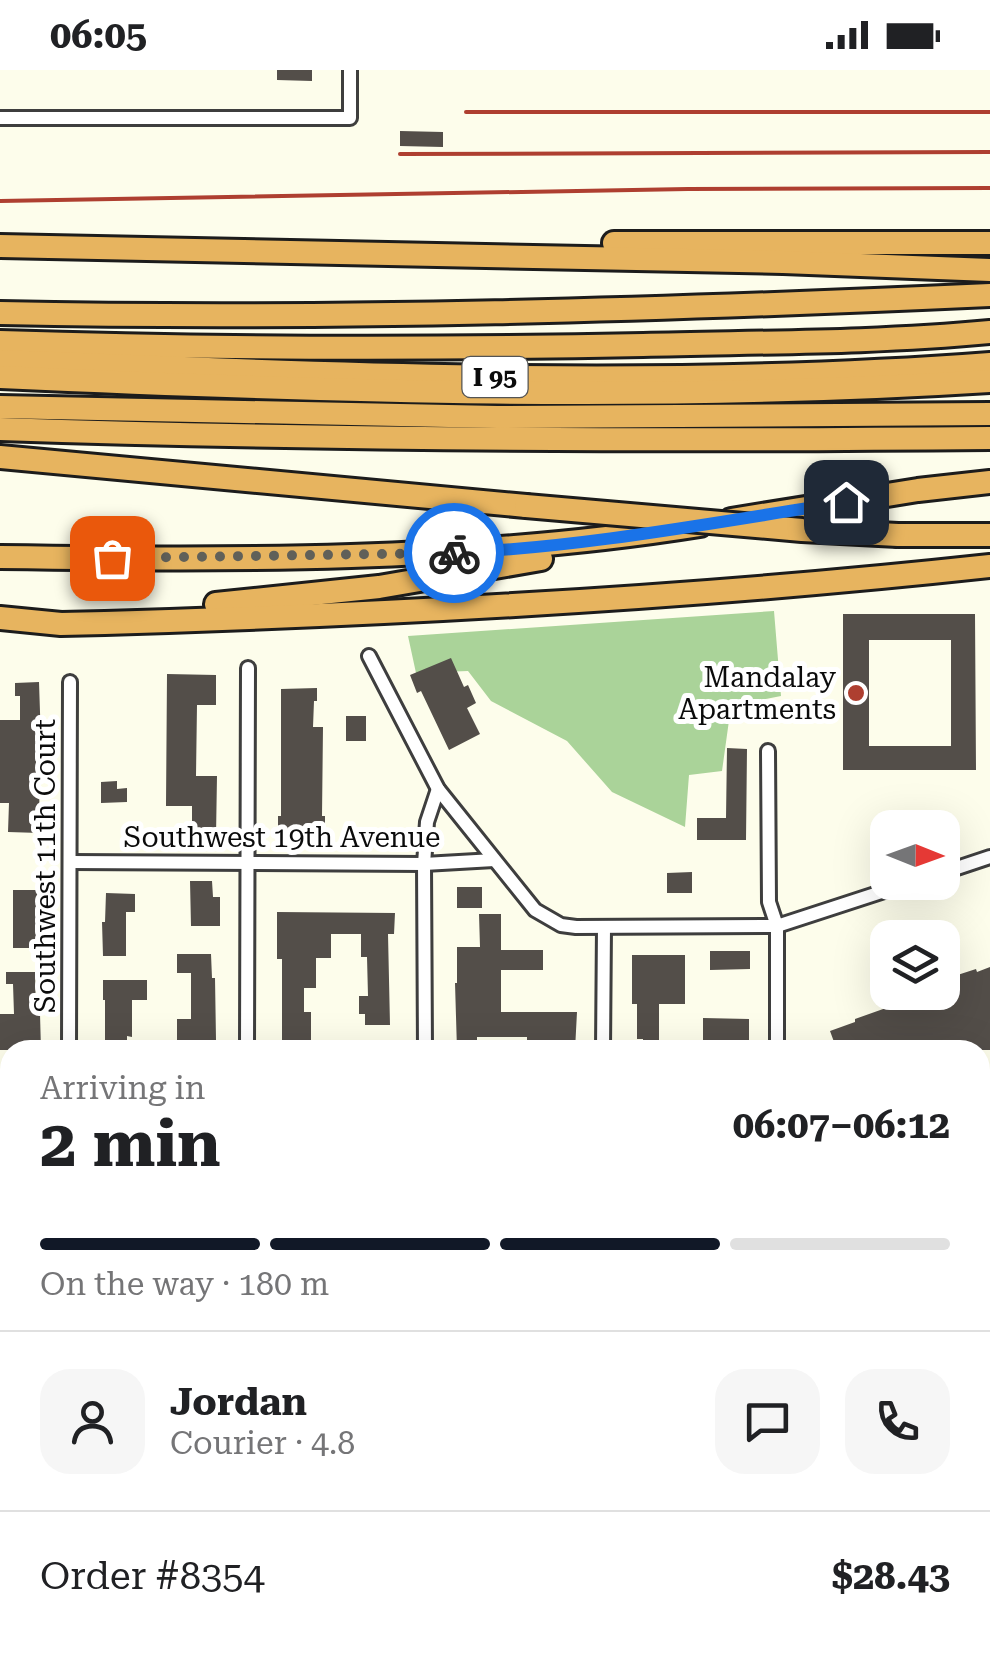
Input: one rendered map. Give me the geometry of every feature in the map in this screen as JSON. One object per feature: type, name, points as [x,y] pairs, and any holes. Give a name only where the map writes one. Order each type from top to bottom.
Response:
[{"type":"highway","points":[[416,254],[506,244],[990,242]]},
{"type":"highway","points":[[0,246],[837,263],[990,270]]},
{"type":"highway","points":[[0,313],[212,317],[493,314],[990,295]]},
{"type":"highway","points":[[0,342],[572,346],[878,339],[990,332]]},
{"type":"highway","name":"I 95","points":[[0,360],[551,378],[868,372],[990,364]]},
{"type":"highway","points":[[0,377],[498,394],[710,392],[984,382]]},
{"type":"highway","points":[[0,407],[497,418],[990,414]]},
{"type":"highway","points":[[0,429],[486,440],[990,438]]},
{"type":"highway","points":[[0,457],[802,530],[990,534]]},
{"type":"highway","points":[[0,616],[169,608],[379,587],[534,560],[666,531],[990,482]]},
{"type":"highway","points":[[0,558],[459,552],[666,531]]},
{"type":"highway","points":[[0,616],[90,624],[554,604],[990,566]]},
{"type":"street","points":[[0,118],[350,118],[350,70]]},
{"type":"street","points":[[369,656],[438,788],[535,910],[561,925],[777,926],[870,896]]},
{"type":"street","points":[[246,1040],[248,668]]},
{"type":"street","name":"Southwest 11th Court","points":[[69,1040],[70,682]]},
{"type":"street","points":[[768,751],[769,902],[777,926],[777,1040]]},
{"type":"street","points":[[425,1040],[424,864],[427,822],[438,788]]},
{"type":"street","points":[[960,866],[990,857]]},
{"type":"street","name":"Southwest 19th Avenue","points":[[70,862],[424,864],[494,860]]},
{"type":"street","points":[[603,1040],[604,927]]},
{"type":"green space","points":[[774,611],[781,696],[731,706],[722,771],[689,775],[685,827],[612,792],[567,741],[491,701],[468,671],[416,673],[408,636]]},
{"type":"building","points":[[277,70],[312,70],[312,81],[277,80]]},
{"type":"building","points":[[400,131],[443,132],[443,147],[400,146]]},
{"type":"building","name":"Mandalay Apartments","points":[[843,614],[975,614],[976,770],[843,770]],"holes":[[[869,640],[951,640],[951,746],[869,746]]]},
{"type":"building","points":[[451,658],[476,703],[467,708],[480,734],[449,750],[410,675]]},
{"type":"building","points":[[167,674],[216,675],[216,705],[197,705],[196,776],[217,776],[216,836],[192,836],[192,806],[166,806]]},
{"type":"building","points":[[39,682],[41,742],[36,742],[36,784],[40,833],[8,832],[9,803],[0,803],[0,720],[20,720],[20,696],[15,696],[15,683]]},
{"type":"building","points":[[317,688],[313,727],[323,727],[325,837],[278,837],[281,689]]},
{"type":"building","points":[[346,716],[366,716],[366,741],[346,741]]},
{"type":"building","points":[[727,748],[747,749],[746,840],[697,840],[697,818],[726,818]]},
{"type":"building","points":[[117,781],[117,789],[127,788],[127,802],[101,803],[101,782]]},
{"type":"building","points":[[692,872],[692,893],[667,893],[667,873]]},
{"type":"building","points":[[190,881],[212,881],[213,897],[220,897],[220,926],[191,926]]},
{"type":"building","points":[[457,887],[482,887],[482,908],[457,908]]},
{"type":"building","points":[[13,890],[38,890],[37,948],[13,948]]},
{"type":"building","points":[[106,893],[135,894],[135,912],[126,912],[126,956],[103,956]]},
{"type":"building","points":[[277,912],[395,913],[394,934],[388,934],[390,1025],[365,1025],[365,1014],[359,1014],[359,996],[368,996],[367,957],[361,957],[361,934],[331,934],[331,958],[316,958],[316,988],[304,988],[304,1012],[311,1012],[311,1040],[282,1040],[282,959],[277,959]]},
{"type":"building","points":[[479,914],[501,914],[501,950],[543,950],[543,970],[501,970],[501,1012],[577,1012],[576,1040],[457,1040],[457,947],[480,947]]},
{"type":"building","points":[[710,951],[750,951],[750,969],[710,970]]},
{"type":"building","points":[[177,954],[211,954],[216,1040],[177,1040],[177,1019],[191,1019],[191,973],[177,973]]},
{"type":"building","points":[[632,955],[685,955],[685,1004],[659,1004],[659,1040],[637,1039],[637,1004],[632,1004]]},
{"type":"building","points":[[990,967],[990,1040],[833,1040],[830,1031],[880,1010],[960,1010],[960,974],[976,969],[977,972]]},
{"type":"building","points":[[6,972],[35,972],[41,1040],[0,1040],[0,1014],[14,1014],[13,984],[6,984]]},
{"type":"building","points":[[103,980],[147,980],[147,1000],[132,1000],[132,1037],[127,1036],[127,1040],[105,1040]]},
{"type":"building","points":[[703,1018],[749,1019],[749,1040],[703,1040]]},
{"type":"railway","points":[[466,112],[990,112]]},
{"type":"railway","points":[[400,154],[990,152]]},
{"type":"railway","points":[[0,201],[990,188]]},
{"type":"way so far","points":[[112,558],[454,553]]},
{"type":"place","name":"Mandalay Apartments","points":[[856,693]]},
{"type":"route","points":[[454,553],[666,531],[846,502]]}]
